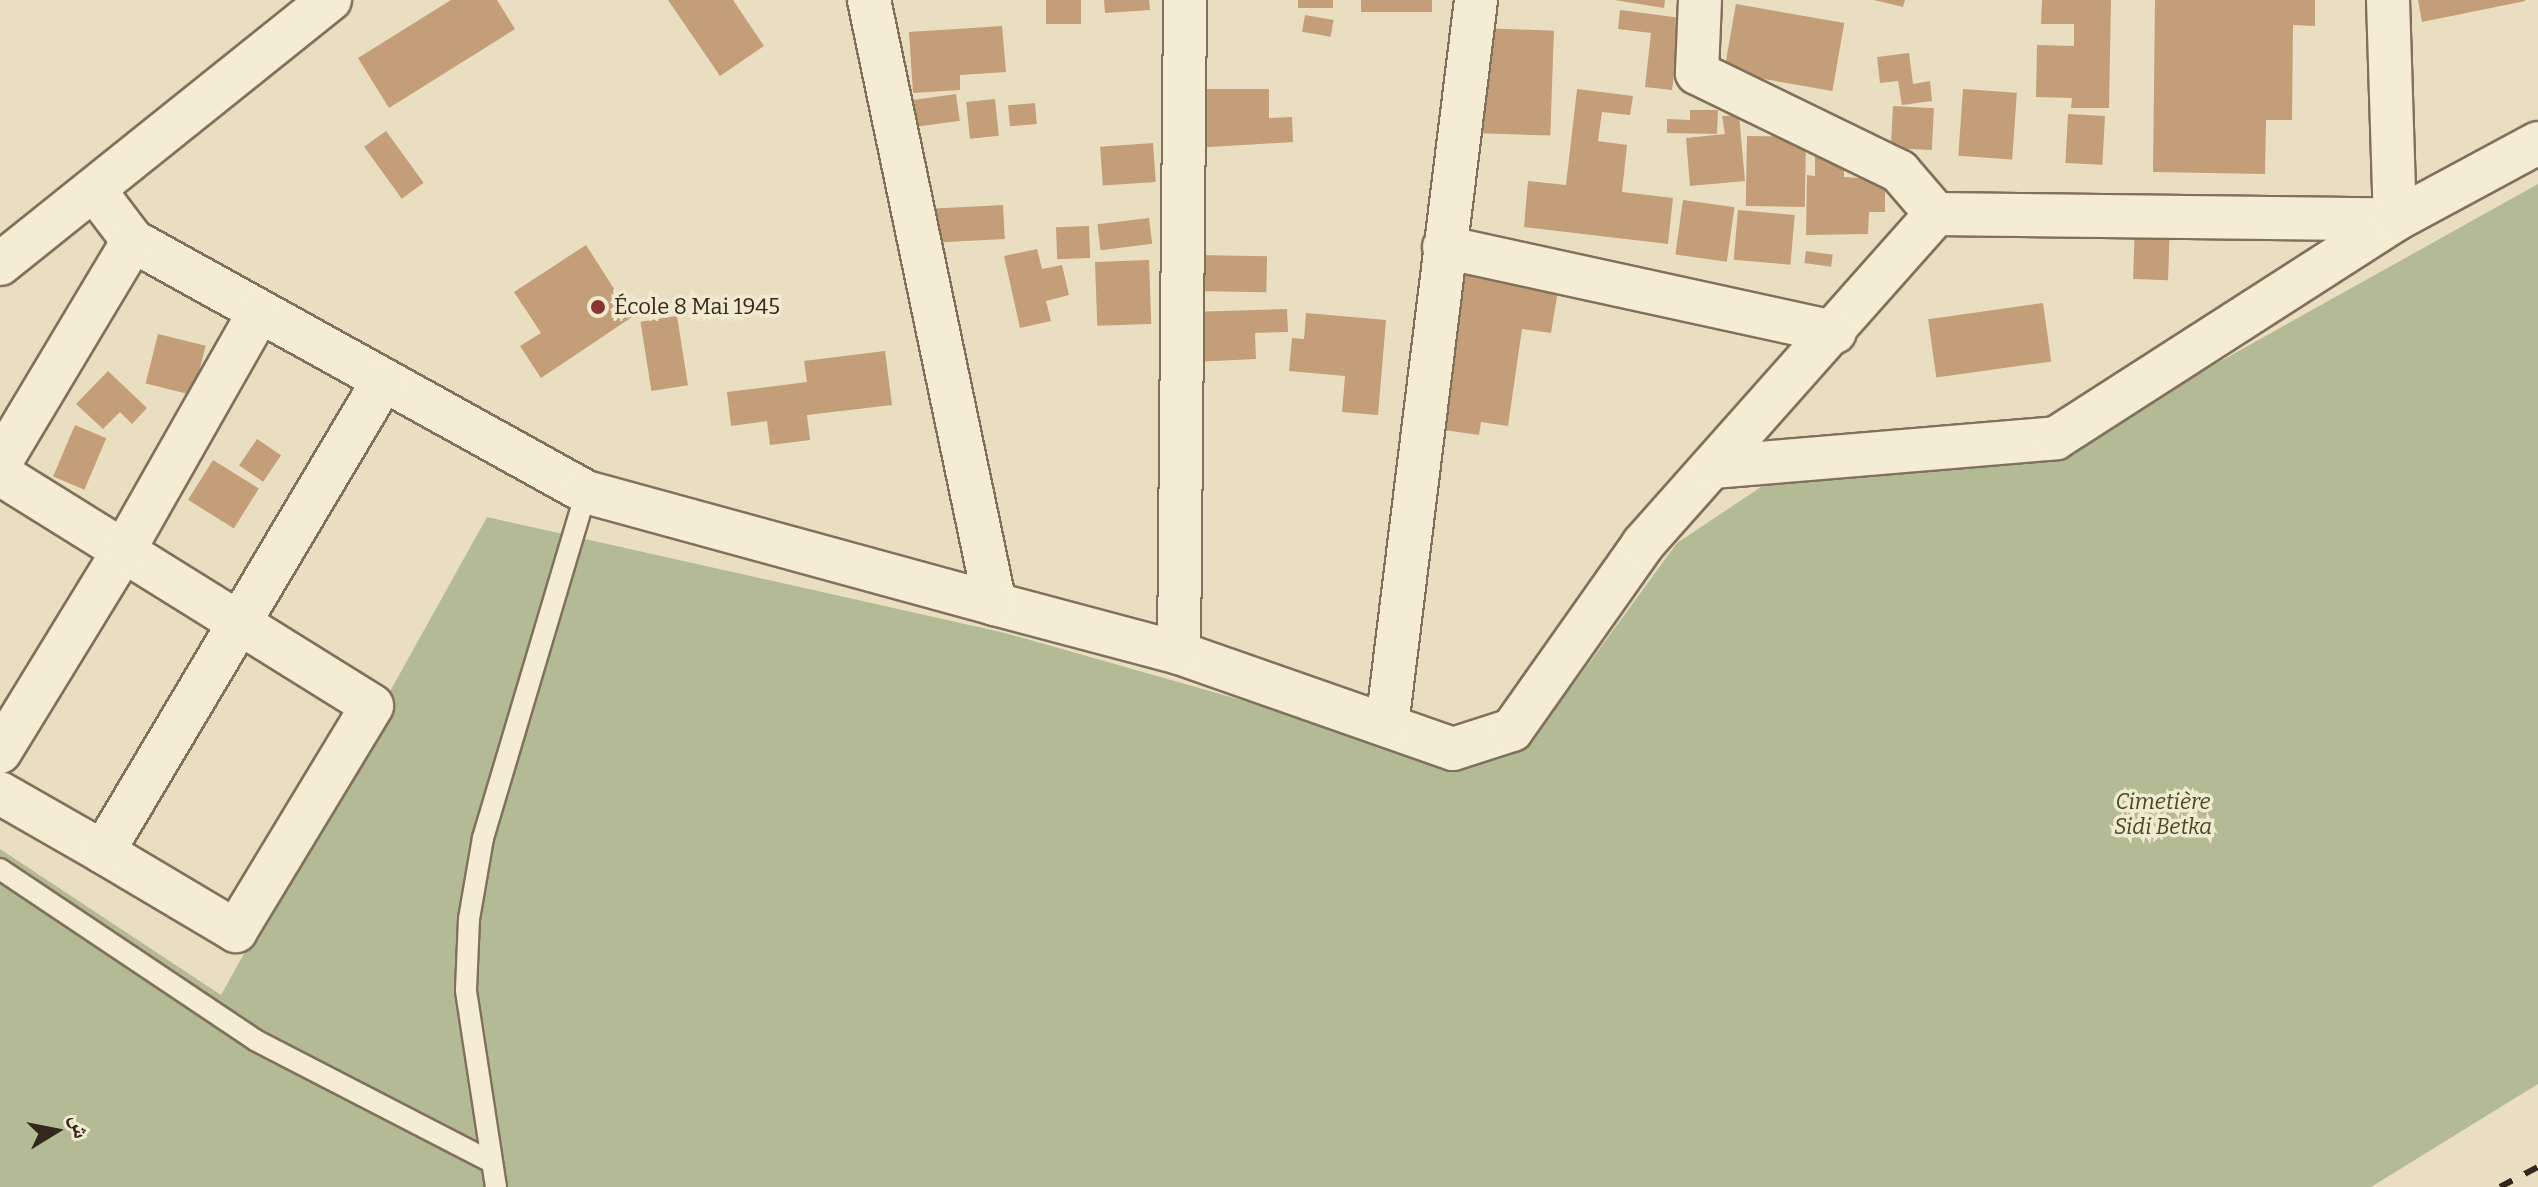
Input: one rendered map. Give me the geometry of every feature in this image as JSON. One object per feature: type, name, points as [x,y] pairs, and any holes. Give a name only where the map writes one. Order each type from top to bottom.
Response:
[{"type":"street","points":[[0,264],[330,0]]},
{"type":"street","points":[[869,0],[995,604]]},
{"type":"street","points":[[1179,653],[1185,0]]},
{"type":"street","points":[[1387,725],[1476,0]]},
{"type":"street","points":[[1700,0],[1697,73],[1899,171],[1936,214],[2395,220]]},
{"type":"street","points":[[2388,0],[2395,220]]},
{"type":"street","points":[[1713,467],[2056,438],[2395,220],[2538,143]]},
{"type":"street","points":[[95,191],[133,241],[586,492],[1179,653],[1453,749],[1512,730],[1643,544],[1835,332],[1936,214]]},
{"type":"street","points":[[0,463],[133,241]]},
{"type":"street","points":[[1444,247],[1835,332]]},
{"type":"street","points":[[0,752],[124,550],[259,312]]},
{"type":"street","points":[[103,852],[383,381]]},
{"type":"street","points":[[0,474],[372,706],[236,931],[0,793]]},
{"type":"lane","points":[[496,1187],[466,990],[469,919],[483,838],[586,492]]},
{"type":"lane","points":[[0,869],[255,1040],[491,1162]]},
{"type":"green space","name":"Cimetière Sidi Betka","points":[[2538,184],[2538,1084],[2371,1187],[0,1187],[0,849],[221,995],[487,517],[1005,633],[1259,705],[1451,770],[1531,742],[1677,543],[1779,475],[2045,459]]},
{"type":"building","points":[[451,0],[497,0],[515,29],[389,108],[358,58]]},
{"type":"building","points":[[668,0],[733,0],[764,46],[720,76]]},
{"type":"building","points":[[1046,0],[1081,0],[1081,24],[1046,24]]},
{"type":"building","points":[[1104,0],[1149,0],[1150,10],[1105,13]]},
{"type":"building","points":[[1298,0],[1333,0],[1333,8],[1298,8]]},
{"type":"building","points":[[1361,0],[1432,0],[1432,12],[1361,12]]},
{"type":"building","points":[[1614,0],[1665,0],[1664,8]]},
{"type":"building","points":[[1874,0],[1905,0],[1903,7]]},
{"type":"building","points":[[2042,0],[2111,0],[2109,108],[2071,108],[2072,98],[2036,97],[2037,45],[2074,46],[2074,24],[2041,24]]},
{"type":"building","points":[[2155,0],[2315,0],[2315,26],[2293,25],[2292,120],[2266,120],[2265,174],[2153,172]]},
{"type":"building","points":[[2418,0],[2525,0],[2525,1],[2422,22]]},
{"type":"building","points":[[1736,4],[1844,23],[1832,91],[1724,72]]},
{"type":"building","points":[[1620,10],[1681,18],[1672,90],[1645,87],[1651,33],[1618,29]]},
{"type":"building","points":[[1305,15],[1334,20],[1331,37],[1302,32]]},
{"type":"building","points":[[1002,26],[1006,72],[960,75],[960,90],[913,93],[909,32]]},
{"type":"building","points":[[1478,28],[1554,31],[1550,136],[1474,133]]},
{"type":"building","points":[[1909,53],[1913,84],[1930,81],[1932,101],[1902,105],[1898,81],[1880,83],[1877,57]]},
{"type":"building","points":[[1193,89],[1269,89],[1269,118],[1292,117],[1293,142],[1193,148]]},
{"type":"building","points":[[1577,89],[1633,96],[1630,115],[1602,112],[1598,141],[1627,145],[1622,192],[1673,198],[1668,244],[1524,227],[1528,181],[1566,185]]},
{"type":"building","points":[[1963,89],[2017,93],[2012,160],[1958,156]]},
{"type":"building","points":[[956,94],[960,121],[915,127],[911,100]]},
{"type":"building","points":[[995,99],[999,136],[970,139],[966,102]]},
{"type":"building","points":[[1035,103],[1037,124],[1010,126],[1008,105]]},
{"type":"building","points":[[1893,106],[1934,108],[1932,150],[1891,148]]},
{"type":"building","points":[[1690,110],[1718,110],[1717,134],[1667,133],[1667,119],[1690,120]]},
{"type":"building","points":[[2068,114],[2105,116],[2102,165],[2065,163]]},
{"type":"building","points":[[1739,115],[1745,181],[1690,186],[1686,138],[1725,134],[1722,116]]},
{"type":"building","points":[[386,131],[424,183],[402,199],[364,147]]},
{"type":"building","points":[[1747,136],[1806,137],[1805,207],[1746,206]]},
{"type":"building","points":[[1153,143],[1156,182],[1103,186],[1100,147]]},
{"type":"building","points":[[1815,148],[1844,149],[1844,177],[1885,180],[1885,212],[1869,212],[1868,234],[1806,235],[1807,175],[1815,176]]},
{"type":"building","points":[[1683,200],[1734,207],[1727,262],[1675,254]]},
{"type":"building","points":[[1003,205],[1005,239],[927,243],[925,209]]},
{"type":"building","points":[[1738,210],[1795,215],[1790,265],[1734,260]]},
{"type":"building","points":[[1149,218],[1152,244],[1101,250],[1097,224]]},
{"type":"building","points":[[2135,223],[2170,224],[2168,280],[2133,279]]},
{"type":"building","points":[[1089,226],[1090,258],[1057,259],[1056,227]]},
{"type":"building","points":[[586,245],[632,317],[541,378],[520,346],[541,333],[514,292]]},
{"type":"building","points":[[1037,249],[1042,269],[1062,265],[1069,295],[1046,301],[1051,321],[1020,328],[1004,256]]},
{"type":"building","points":[[1806,251],[1833,255],[1831,267],[1804,263]]},
{"type":"building","points":[[1194,255],[1267,256],[1266,292],[1193,291]]},
{"type":"building","points":[[1149,260],[1151,324],[1097,326],[1095,262]]},
{"type":"building","points":[[1460,264],[1560,278],[1551,333],[1522,329],[1508,426],[1481,422],[1479,435],[1430,428]]},
{"type":"building","points":[[2043,303],[2051,361],[1936,378],[1928,319]]},
{"type":"building","points":[[1287,309],[1288,332],[1255,333],[1256,359],[1192,362],[1190,312]]},
{"type":"building","points":[[1306,313],[1386,320],[1378,415],[1342,412],[1345,376],[1289,371],[1292,338],[1304,339]]},
{"type":"building","points":[[677,316],[688,385],[651,391],[640,322]]},
{"type":"building","points":[[158,334],[206,346],[193,395],[146,383]]},
{"type":"building","points":[[885,351],[892,405],[807,415],[810,440],[770,445],[767,421],[731,426],[727,392],[807,382],[804,361]]},
{"type":"building","points":[[108,371],[147,408],[132,424],[120,412],[103,429],[76,404]]},
{"type":"building","points":[[75,425],[106,438],[84,490],[53,477]]},
{"type":"building","points":[[257,439],[281,455],[263,482],[239,466]]},
{"type":"building","points":[[213,460],[259,489],[234,528],[188,500]]},
{"type":"railway","points":[[2500,1187],[2538,1167]]},
{"type":"place","name":"École 8 Mai 1945","points":[[598,307]]}]
